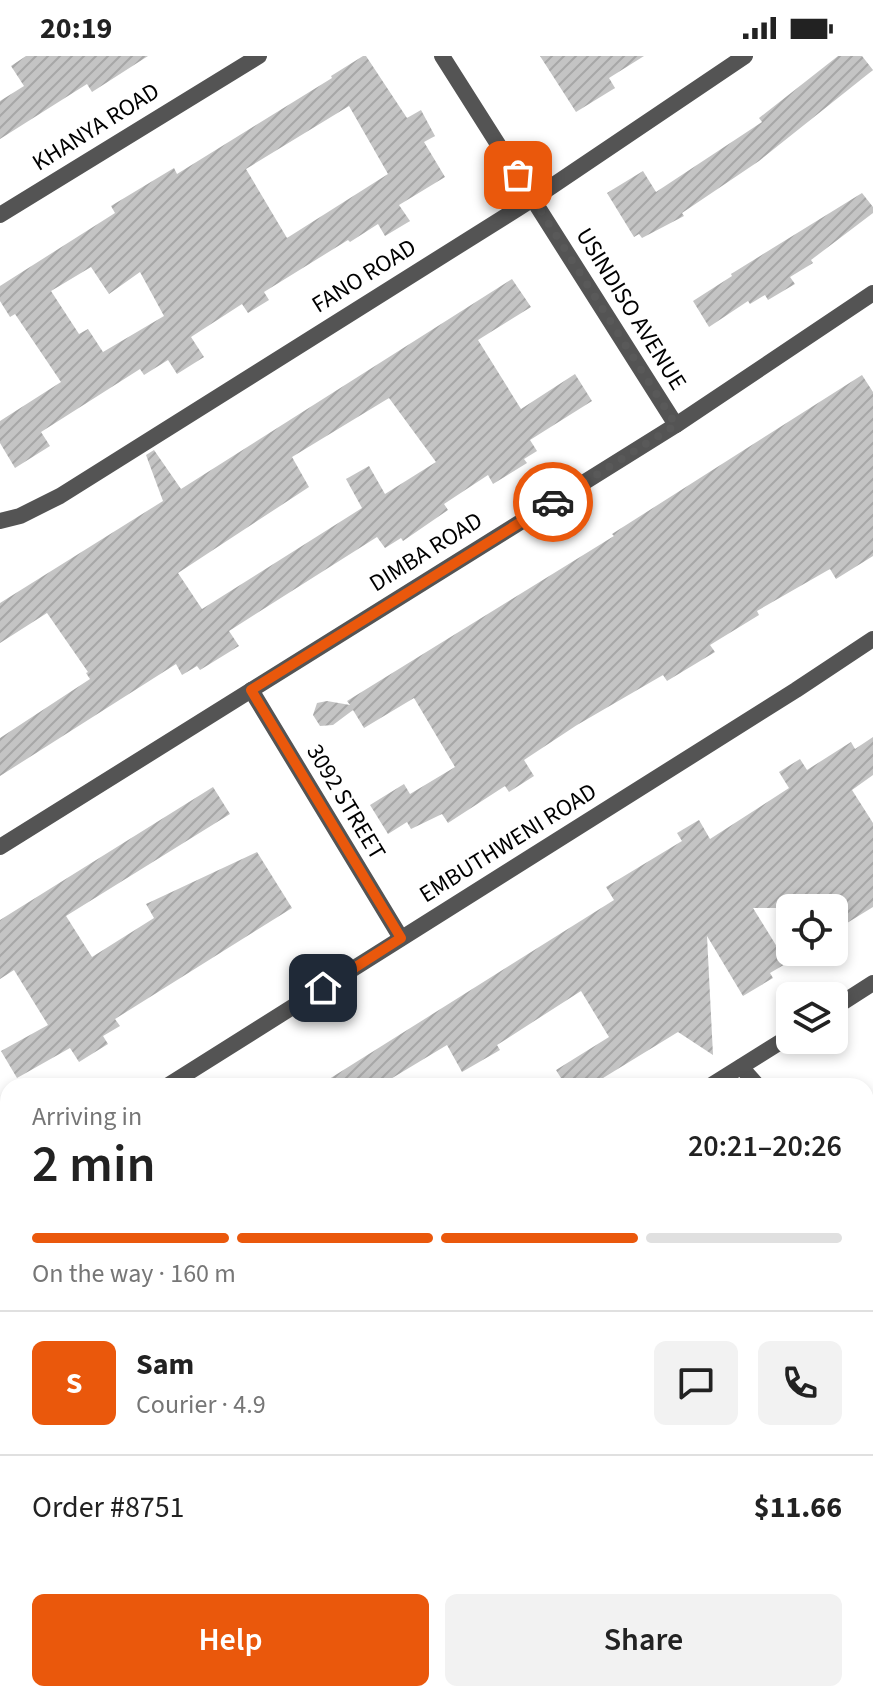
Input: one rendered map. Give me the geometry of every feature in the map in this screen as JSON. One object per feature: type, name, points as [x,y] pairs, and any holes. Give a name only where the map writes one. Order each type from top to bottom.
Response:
[{"type":"street","name":"KHANYA ROAD","points":[[0,215],[259,56]]},
{"type":"street","name":"USINDISO AVENUE","points":[[442,56],[676,425]]},
{"type":"street","name":"FANO ROAD","points":[[0,521],[20,516],[60,496],[533,199],[745,56]]},
{"type":"street","name":"DIMBA ROAD","points":[[0,847],[676,425],[873,293]]},
{"type":"street","name":"EMBUTHWENI ROAD","points":[[180,1078],[873,639]]},
{"type":"street","name":"3092 STREET","points":[[251,690],[401,938]]},
{"type":"street","points":[[848,999],[873,983]]},
{"type":"street","points":[[723,1078],[776,1045]]},
{"type":"street","points":[[741,1067],[751,1078]]},
{"type":"building","points":[[26,56],[148,56],[92,92],[87,84],[0,139],[0,101],[24,86],[11,66]]},
{"type":"building","points":[[366,56],[407,118],[421,110],[435,136],[424,142],[445,177],[399,205],[410,221],[385,236],[378,224],[264,292],[269,300],[248,313],[242,304],[191,337],[204,357],[177,374],[168,360],[144,375],[140,369],[41,432],[50,446],[15,468],[0,443],[0,421],[61,382],[15,314],[10,317],[0,301],[0,286],[115,213],[111,206],[174,168],[177,174]],"holes":[[[349,106],[388,174],[287,238],[246,169]],[[91,267],[109,294],[140,272],[164,316],[103,352],[88,329],[79,334],[51,291]]]},
{"type":"building","points":[[540,56],[644,56],[609,78],[615,88],[576,112]]},
{"type":"building","points":[[838,56],[862,56],[873,70],[759,161],[682,213],[684,216],[642,238],[639,234],[634,237],[607,193],[643,171],[656,192],[762,122],[759,118]]},
{"type":"building","points":[[862,193],[873,207],[873,213],[811,260],[813,263],[790,277],[795,284],[768,300],[765,295],[750,304],[748,301],[709,327],[693,301]]},
{"type":"building","points":[[512,279],[531,307],[478,340],[521,409],[575,374],[592,401],[530,440],[537,451],[524,459],[527,463],[493,484],[488,475],[444,504],[448,510],[403,541],[401,538],[385,548],[377,537],[229,631],[239,646],[200,670],[197,666],[182,675],[176,664],[0,776],[0,738],[90,679],[47,613],[0,643],[0,603],[163,501],[146,455],[154,450],[181,489]],"holes":[[[389,398],[436,462],[385,494],[369,466],[346,479],[362,508],[202,609],[178,573],[309,487],[292,457]]]},
{"type":"building","points":[[862,375],[873,392],[873,556],[836,579],[830,569],[757,611],[759,615],[710,645],[715,652],[667,681],[663,675],[577,725],[524,760],[534,776],[509,792],[505,786],[448,823],[442,814],[411,829],[407,822],[388,834],[370,805],[404,784],[410,794],[455,767],[414,698],[364,728],[353,710],[333,725],[320,726],[313,715],[317,703],[327,701],[350,705],[347,701],[614,536],[612,534]]},
{"type":"building","points":[[873,737],[873,775],[852,790],[873,823],[873,907],[848,922],[848,894],[776,894],[776,908],[753,908],[776,945],[776,966],[782,966],[770,973],[773,978],[743,996],[707,936],[713,1055],[678,1032],[603,1078],[561,1078],[556,1070],[609,1037],[581,991],[497,1045],[500,1050],[462,1072],[447,1045],[392,1078],[331,1078],[614,900],[606,887],[682,841],[677,833],[699,820],[710,839],[789,788],[779,772],[800,759],[807,770],[851,742],[855,749]]},
{"type":"building","points":[[213,787],[230,814],[66,916],[92,957],[154,918],[146,904],[257,852],[292,908],[115,1019],[120,1026],[103,1036],[108,1044],[79,1062],[70,1048],[17,1078],[1,1051],[48,1025],[14,970],[0,979],[0,920]]},
{"type":"way so far","points":[[518,175],[676,425],[553,502]]},
{"type":"route","points":[[323,988],[401,938],[251,690],[553,502]]}]
